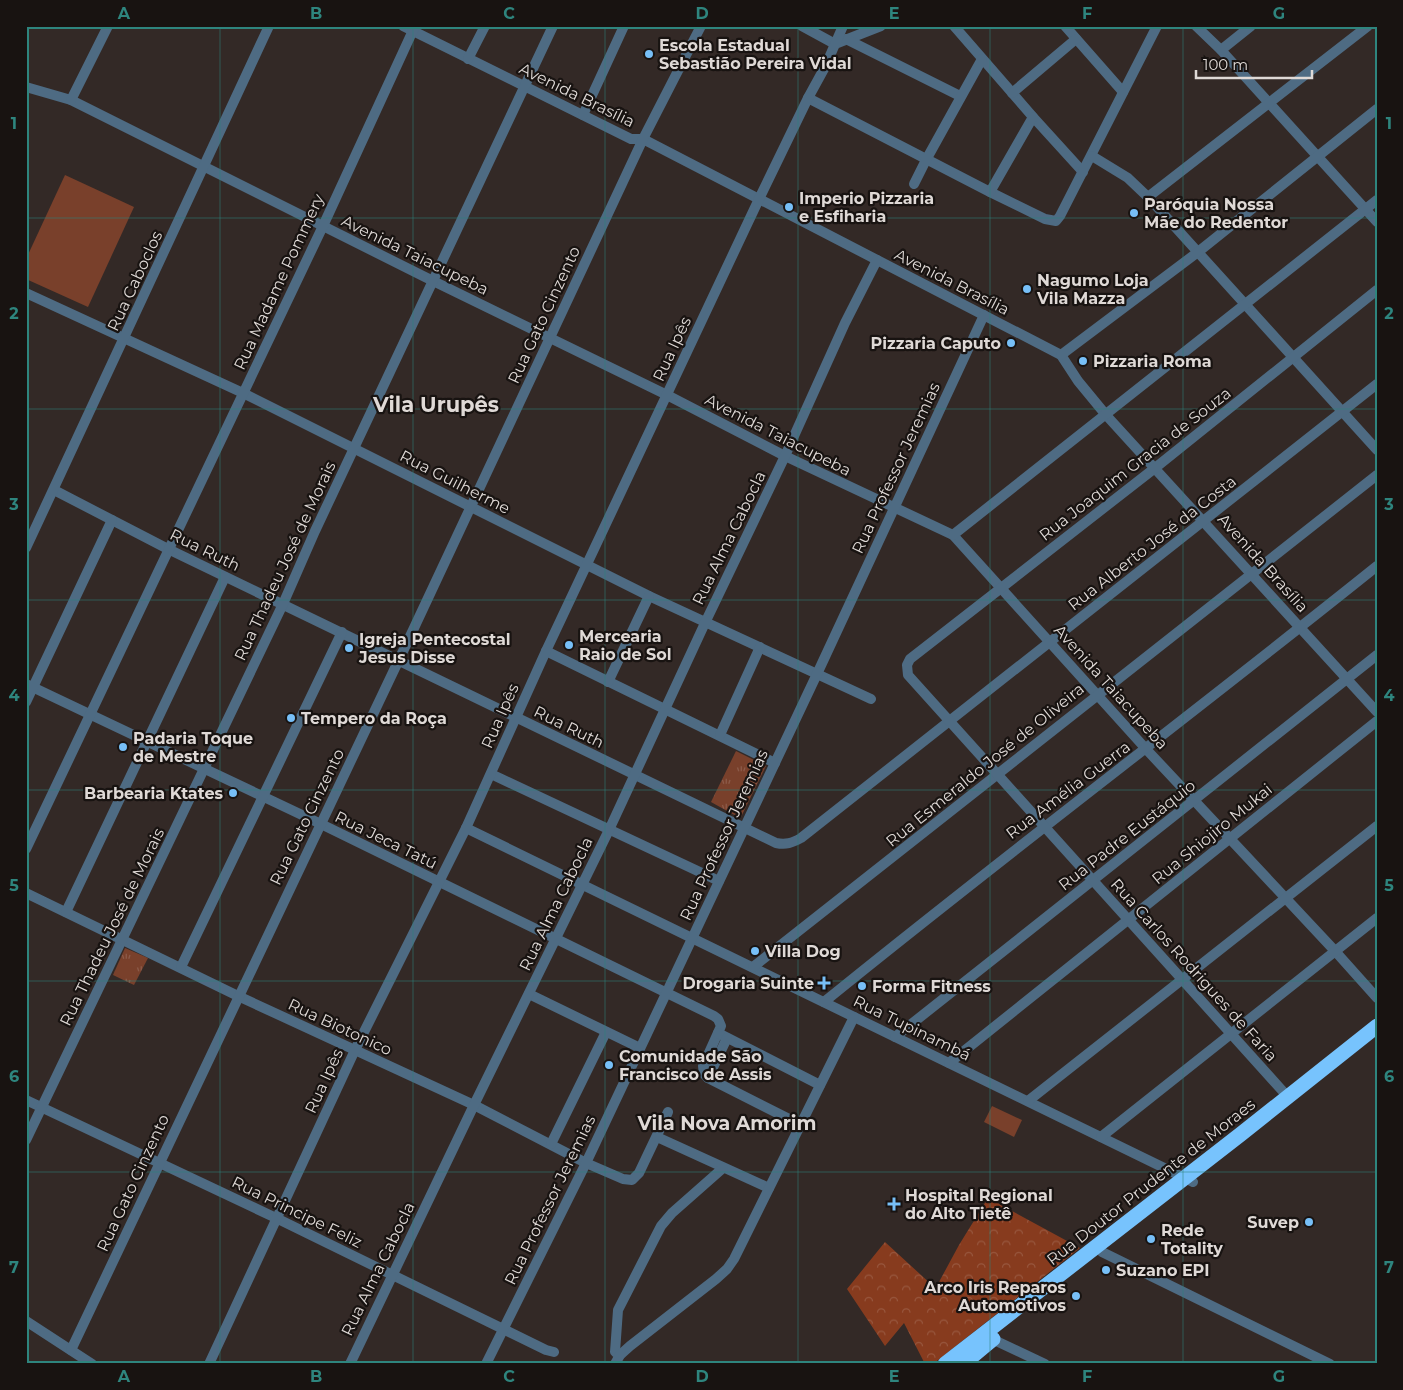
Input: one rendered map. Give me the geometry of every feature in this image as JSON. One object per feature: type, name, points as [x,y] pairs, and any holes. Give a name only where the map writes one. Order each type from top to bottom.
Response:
[{"type":"highway","name":"Rua Doutor Prudente de Moraes","points":[[963,1364],[1102,1252],[1241,1134],[1377,1026]]},
{"type":"highway","name":"Rua Doutor Prudente de Moraes","points":[[945,1364],[1189,1179],[1214,1166],[1377,1038]]},
{"type":"highway","points":[[1214,1166],[1218,1158],[1236,1142],[1241,1134]]},
{"type":"street","points":[[71,100],[108,26]]},
{"type":"street","name":"Rua Caboclos","points":[[26,548],[269,26]]},
{"type":"street","name":"Avenida Brasília","points":[[402,26],[414,29],[468,59],[631,139],[643,140],[1061,355],[1078,381],[1106,415],[1377,712]]},
{"type":"street","points":[[468,59],[485,26]]},
{"type":"street","name":"Rua Thadeu José de Morais","points":[[26,1140],[205,769],[553,26]]},
{"type":"street","points":[[583,114],[624,26]]},
{"type":"street","name":"Rua Gato Cinzento","points":[[71,1350],[399,660],[643,140],[701,26]]},
{"type":"street","points":[[802,26],[835,44],[881,26]]},
{"type":"street","name":"Rua Ipês","points":[[209,1364],[355,1050],[440,883],[546,652],[759,199],[825,67],[843,26]]},
{"type":"street","points":[[954,26],[1032,117],[1083,172]]},
{"type":"street","points":[[1065,26],[1123,92]]},
{"type":"street","points":[[808,98],[990,192],[1045,219],[1056,220],[1060,216],[1092,156],[1157,26]]},
{"type":"street","points":[[1196,26],[1221,50],[1377,222]]},
{"type":"street","points":[[1221,50],[1251,26]]},
{"type":"street","points":[[1148,197],[1368,26]]},
{"type":"street","name":"Rua Madame Pommery","points":[[26,850],[323,226],[414,29]]},
{"type":"street","points":[[846,39],[960,96]]},
{"type":"street","points":[[1012,92],[1076,39]]},
{"type":"street","points":[[914,184],[960,96],[982,59]]},
{"type":"street","name":"Avenida Taiacupeba","points":[[26,87],[71,100],[433,281],[667,395],[785,456],[954,536],[1002,587],[1146,749],[1377,998]]},
{"type":"street","points":[[1061,355],[1198,252],[1377,109]]},
{"type":"street","points":[[990,192],[1032,117]]},
{"type":"street","points":[[1092,156],[1128,178],[1148,197],[1377,450]]},
{"type":"street","points":[[954,536],[1377,200]]},
{"type":"street","name":"Rua Alma Cabocla","points":[[350,1364],[581,884],[609,830],[785,456],[845,322],[876,260]]},
{"type":"street","name":"Rua Joaquim Gracia de Souza","points":[[910,659],[1155,468],[1377,290]]},
{"type":"street","name":"Rua Guilherme","points":[[26,293],[243,393],[649,596],[871,699]]},
{"type":"street","name":"Rua Professor Jeremias","points":[[486,1364],[586,1162],[666,994],[984,316]]},
{"type":"street","name":"Rua Alberto José da Costa","points":[[776,843],[784,845],[801,838],[1377,384]]},
{"type":"street","name":"Rua Esmeraldo José de Oliveira","points":[[753,967],[1377,475]]},
{"type":"street","name":"Rua Ruth","points":[[54,490],[168,549],[776,843]]},
{"type":"street","points":[[26,702],[30,686],[112,520]]},
{"type":"street","name":"Rua Amélia Guerra","points":[[824,1002],[1377,566]]},
{"type":"street","points":[[66,912],[226,577]]},
{"type":"street","points":[[608,682],[649,596]]},
{"type":"street","points":[[181,967],[342,632]]},
{"type":"street","points":[[720,735],[760,647]]},
{"type":"street","points":[[546,652],[775,762]]},
{"type":"street","name":"Rua Padre Eustáquio","points":[[895,1037],[1377,655]]},
{"type":"street","name":"Rua Carlos Rodrigues de Faria","points":[[910,659],[907,665],[908,675],[1288,1097]]},
{"type":"street","name":"Rua Jeca Tatú","points":[[30,686],[321,824],[718,1019],[723,1035]]},
{"type":"street","name":"Rua Shiojiro Mukai","points":[[948,1062],[1377,721]]},
{"type":"street","points":[[491,774],[719,880]]},
{"type":"street","points":[[1028,1101],[1377,826]]},
{"type":"street","name":"Rua Tupinambá","points":[[466,828],[1189,1179]]},
{"type":"street","name":"Rua Biotonico","points":[[26,893],[238,996],[474,1105],[586,1162],[628,1181],[636,1178],[656,1136]]},
{"type":"street","points":[[1101,1137],[1377,918]]},
{"type":"street","points":[[529,994],[640,1048]]},
{"type":"street","points":[[723,1168],[672,1213],[653,1239],[618,1310],[615,1352],[617,1359],[727,1269],[734,1259],[854,1017]]},
{"type":"street","points":[[550,1144],[606,1032]]},
{"type":"street","points":[[801,1125],[708,1078],[723,1035],[820,1085]]},
{"type":"street","name":"Rua Principe Feliz","points":[[26,1100],[276,1218],[546,1350],[554,1352]]},
{"type":"street","points":[[668,1112],[656,1136],[770,1188]]},
{"type":"street","points":[[1102,1252],[1330,1364]]},
{"type":"street","points":[[26,1321],[92,1364]]},
{"type":"street","points":[[992,1339],[1045,1364]]},
{"type":"green space","points":[[65,175],[134,207],[88,307],[26,279],[26,259]]},
{"type":"green space","points":[[736,751],[766,766],[741,817],[711,802]]},
{"type":"green space","points":[[125,948],[148,958],[134,985],[113,975]]},
{"type":"green space","points":[[992,1106],[1022,1120],[1014,1137],[984,1122]]},
{"type":"green space","points":[[988,1198],[1080,1248],[933,1364],[925,1364],[904,1323],[885,1346],[847,1289],[885,1242],[933,1286],[939,1282]]},
{"type":"place","name":"Escola Estadual Sebastião Pereira Vidal","points":[[649,54]]},
{"type":"place","name":"Imperio Pizzaria e Esfiharia","points":[[789,207]]},
{"type":"place","name":"Paróquia Nossa Mãe do Redentor","points":[[1134,213]]},
{"type":"place","name":"Nagumo Loja Vila Mazza","points":[[1027,289]]},
{"type":"place","name":"Pizzaria Caputo","points":[[1011,343]]},
{"type":"place","name":"Pizzaria Roma","points":[[1083,361]]},
{"type":"place","name":"Mercearia Raio de Sol","points":[[569,645]]},
{"type":"place","name":"Igreja Pentecostal Jesus Disse","points":[[349,648]]},
{"type":"place","name":"Tempero da Roça","points":[[291,718]]},
{"type":"place","name":"Padaria Toque de Mestre","points":[[123,747]]},
{"type":"place","name":"Barbearia Ktates","points":[[233,793]]},
{"type":"place","name":"Villa Dog","points":[[755,951]]},
{"type":"place","name":"Drogaria Suinte","points":[[824,983]]},
{"type":"place","name":"Forma Fitness","points":[[862,986]]},
{"type":"place","name":"Comunidade São Francisco de Assis","points":[[609,1065]]},
{"type":"place","name":"Hospital Regional do Alto Tietê","points":[[894,1204]]},
{"type":"place","name":"Suvep","points":[[1309,1222]]},
{"type":"place","name":"Rede Totality","points":[[1151,1239]]},
{"type":"place","name":"Suzano EPI","points":[[1106,1270]]},
{"type":"place","name":"Arco Iris Reparos Automotivos","points":[[1076,1296]]},
{"type":"district","name":"Vila Urupês","points":[[436,404]]},
{"type":"district","name":"Vila Nova Amorim","points":[[727,1123]]}]
